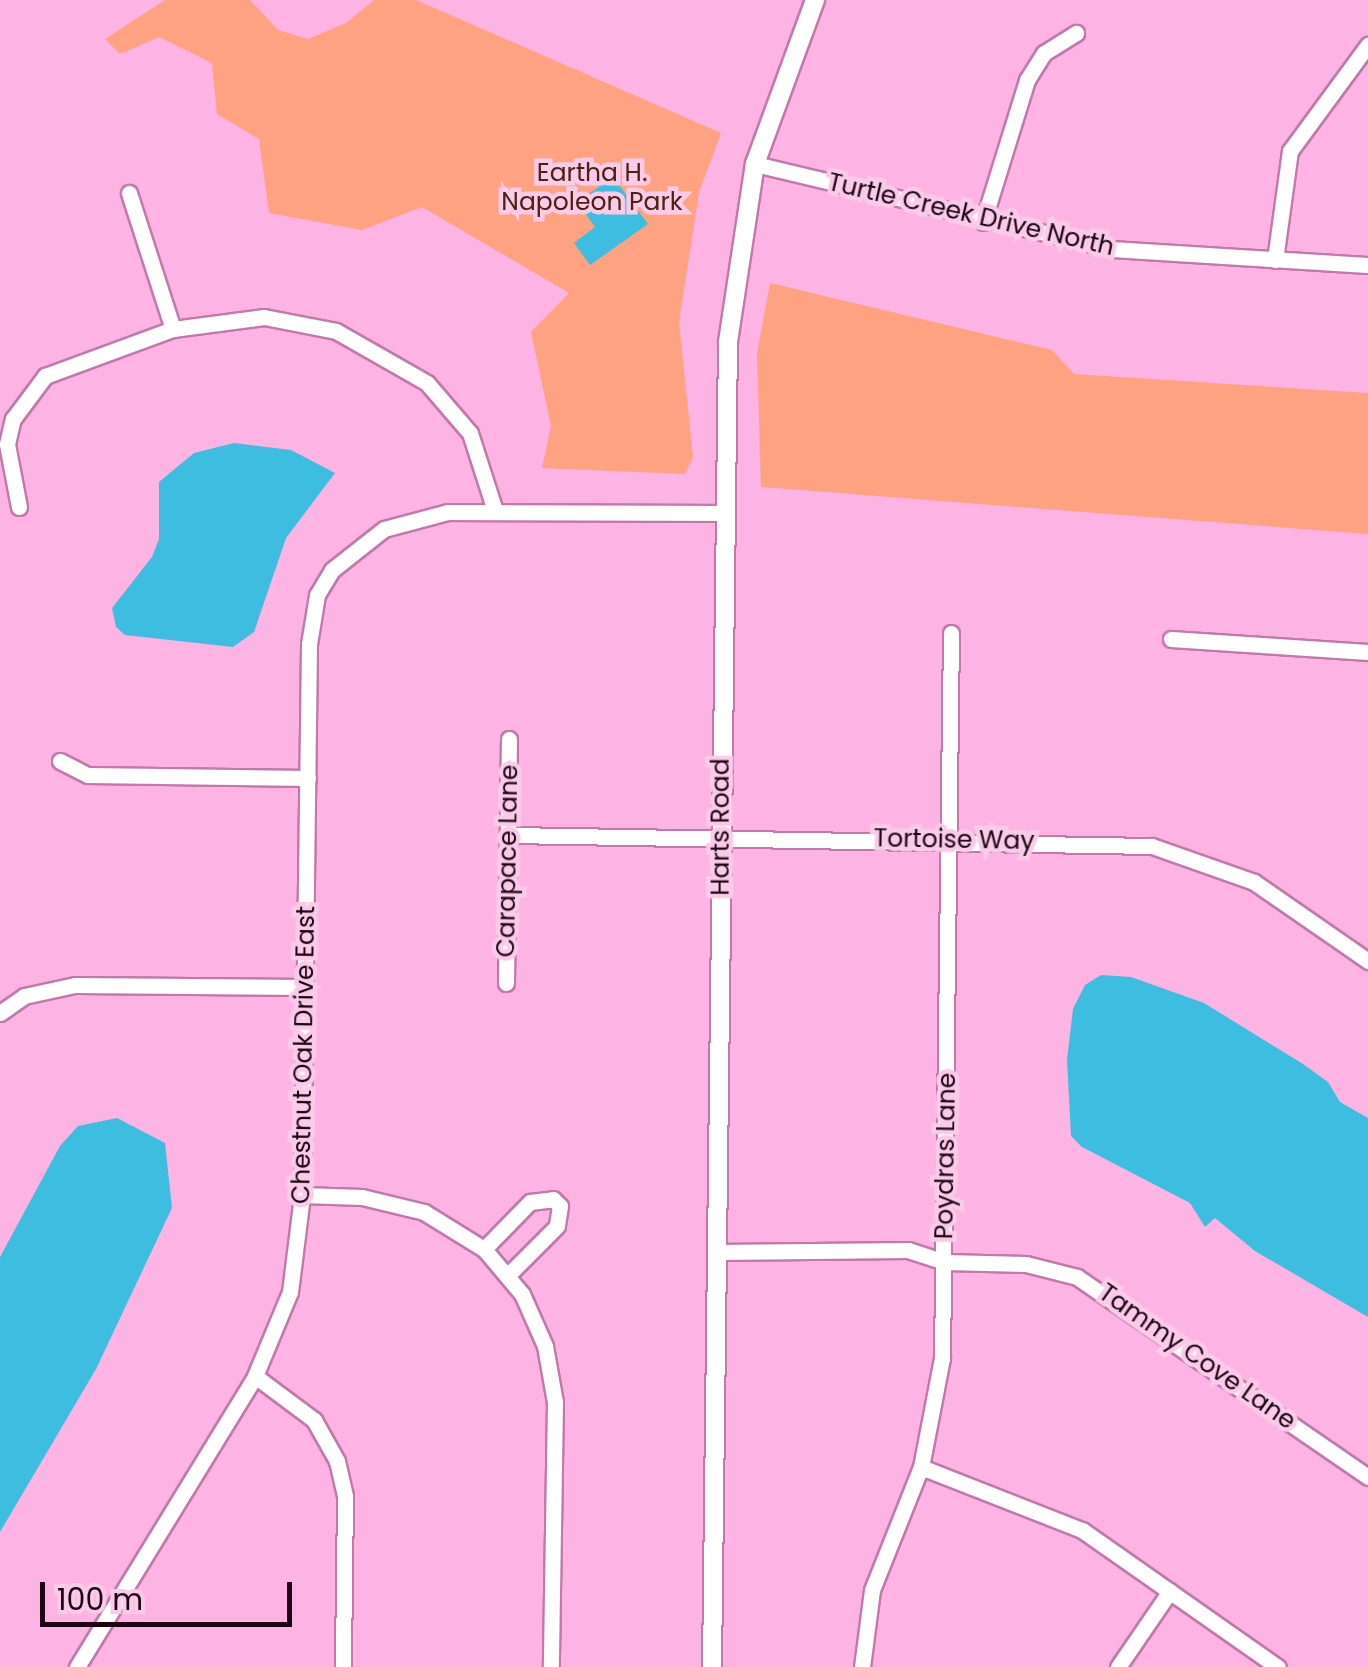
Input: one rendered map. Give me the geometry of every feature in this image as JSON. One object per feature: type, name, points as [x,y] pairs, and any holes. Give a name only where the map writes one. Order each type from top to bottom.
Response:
[{"type":"street","name":"Harts Road","points":[[712,1667],[728,342],[755,164],[814,0]]},
{"type":"street","points":[[983,222],[1027,80],[1044,53],[1076,33]]},
{"type":"street","points":[[1276,260],[1290,151],[1368,46]]},
{"type":"street","name":"Turtle Creek Drive North","points":[[755,164],[983,222],[1112,249],[1368,265]]},
{"type":"street","points":[[129,193],[173,328]]},
{"type":"street","points":[[19,507],[7,470],[7,444],[26,396],[68,364],[173,328],[264,317],[318,326],[369,345],[427,383],[470,433],[495,511]]},
{"type":"street","name":"Chestnut Oak Drive East","points":[[77,1667],[255,1376],[290,1292],[302,1195],[312,618],[332,570],[354,547],[417,517],[495,511],[726,514]]},
{"type":"street","name":"Poydras Lane","points":[[862,1667],[872,1590],[921,1467],[942,1358],[951,632]]},
{"type":"street","points":[[1172,639],[1368,652]]},
{"type":"street","name":"Carapace Lane","points":[[506,984],[509,739]]},
{"type":"street","points":[[60,761],[88,775],[308,778]]},
{"type":"street","name":"Tortoise Way","points":[[509,835],[1112,841],[1186,854],[1254,882],[1368,961]]},
{"type":"street","points":[[0,1013],[24,996],[75,985],[306,987]]},
{"type":"street","points":[[302,1195],[393,1202],[456,1228],[509,1274],[545,1346],[555,1402],[551,1667]]},
{"type":"street","points":[[484,1249],[530,1202],[553,1199],[560,1206],[557,1226],[509,1274]]},
{"type":"street","name":"Tammy Cove Lane","points":[[716,1252],[908,1250],[944,1262],[1050,1268],[1100,1288],[1368,1477]]},
{"type":"street","points":[[255,1376],[314,1420],[337,1461],[345,1496],[342,1667]]},
{"type":"street","points":[[921,1467],[1057,1517],[1278,1667]]},
{"type":"street","points":[[1118,1667],[1170,1592]]},
{"type":"green space","name":"Eartha H. Napoleon Park","points":[[165,0],[250,0],[278,30],[308,39],[346,23],[374,0],[416,0],[721,133],[699,192],[679,322],[693,457],[685,474],[542,468],[551,426],[531,332],[569,293],[422,207],[362,230],[269,213],[259,139],[217,114],[212,63],[159,37],[120,54],[105,39]]},
{"type":"green space","points":[[770,283],[1052,350],[1074,374],[1368,393],[1368,534],[761,487],[757,353]]},
{"type":"water","points":[[613,177],[648,224],[590,265],[574,243],[595,227],[577,202]]},
{"type":"water","points":[[234,443],[291,450],[335,473],[286,538],[254,632],[233,647],[125,635],[116,627],[112,608],[152,557],[159,539],[159,482],[194,453]]},
{"type":"water","points":[[1101,975],[1131,977],[1204,1003],[1303,1064],[1328,1082],[1340,1102],[1368,1118],[1368,1317],[1255,1251],[1215,1218],[1205,1227],[1190,1203],[1082,1147],[1071,1136],[1067,1060],[1073,1009],[1085,985]]},
{"type":"water","points":[[117,1118],[165,1143],[172,1208],[96,1369],[0,1532],[0,1257],[60,1146],[78,1126]]}]
